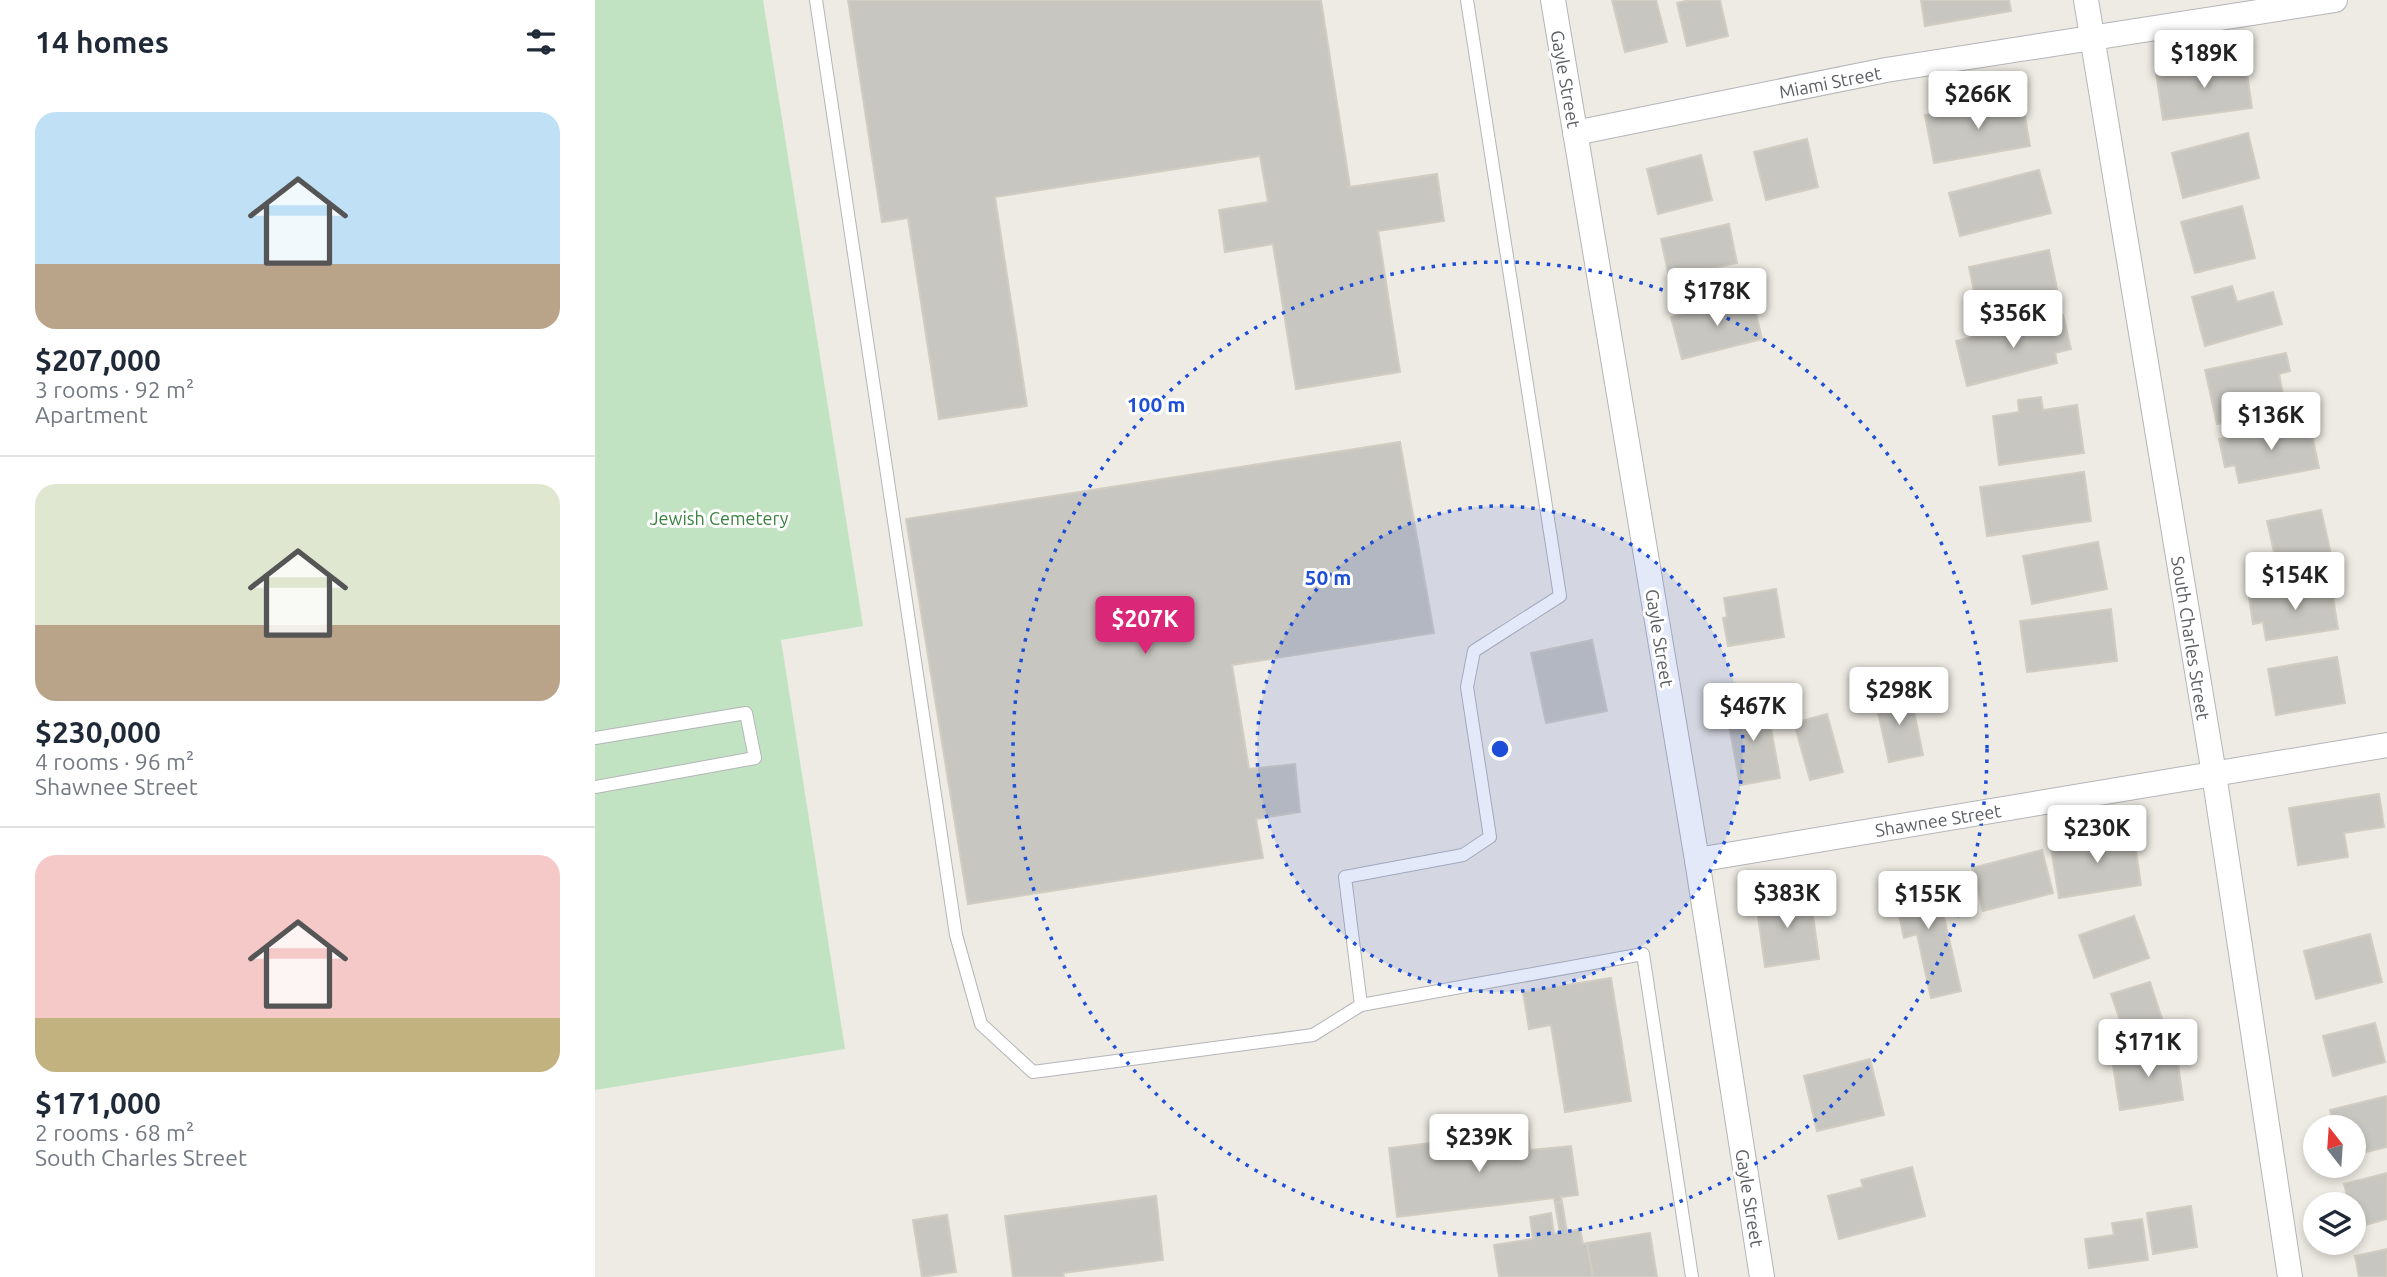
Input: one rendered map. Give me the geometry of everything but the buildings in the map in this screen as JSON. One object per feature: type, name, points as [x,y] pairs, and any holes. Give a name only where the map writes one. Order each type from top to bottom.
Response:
[{"type":"street","name":"Gayle Street","points":[[1553,0],[1697,860],[1762,1277]]},
{"type":"street","name":"South Charles Street","points":[[2086,0],[2214,774],[2290,1277]]},
{"type":"street","name":"Miami Street","points":[[1575,133],[1887,70],[2335,0]]},
{"type":"street","name":"Shawnee Street","points":[[1697,860],[2387,745]]},
{"type":"lane","points":[[816,0],[956,935],[981,1024],[1033,1072],[1313,1035],[1361,1005],[1643,954],[1692,1277]]},
{"type":"lane","points":[[1361,1005],[1345,877],[1462,855],[1490,837],[1467,687],[1474,651],[1560,596],[1467,0]]},
{"type":"lane","points":[[595,738],[746,713],[755,758],[595,787]]},
{"type":"green space","name":"Jewish Cemetery","points":[[595,0],[763,0],[863,626],[781,640],[845,1049],[595,1090]]}]
